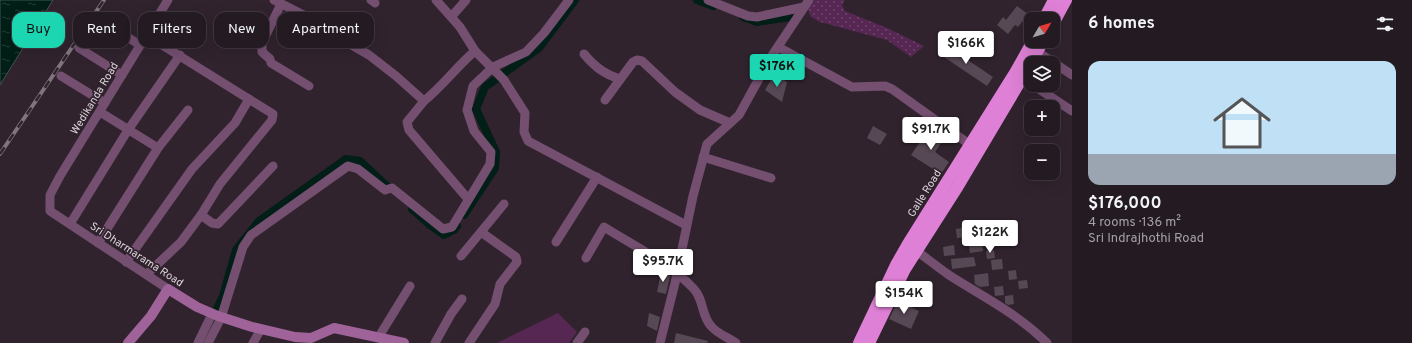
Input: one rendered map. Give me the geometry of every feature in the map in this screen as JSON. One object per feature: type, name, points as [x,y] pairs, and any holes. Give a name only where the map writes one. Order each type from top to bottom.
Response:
[{"type":"highway","points":[[1048,12],[1054,0]]},
{"type":"highway","points":[[1060,12],[1066,0]]},
{"type":"highway","name":"Galle Road","points":[[859,343],[970,144],[1024,81]]},
{"type":"highway","name":"Galle Road","points":[[868,343],[912,247],[958,186],[1024,82]]},
{"type":"street","name":"Wedikanda Road","points":[[160,12],[168,0]]},
{"type":"street","points":[[436,0],[452,16],[475,51],[504,80],[525,113],[524,132],[528,140],[686,225]]},
{"type":"street","points":[[452,16],[466,0]]},
{"type":"street","points":[[208,343],[216,316],[243,248],[252,235],[348,166],[358,169],[389,189],[443,229],[452,227],[490,164],[491,152],[474,131],[467,110],[473,86],[495,70],[526,52],[544,33],[569,0]]},
{"type":"street","points":[[708,0],[748,16],[757,17],[807,4]]},
{"type":"street","points":[[309,86],[271,63],[270,59],[262,52],[262,44],[277,2],[333,30],[350,44],[369,55],[396,76],[424,101]]},
{"type":"street","points":[[660,343],[686,225],[707,144],[738,115],[778,47],[807,4]]},
{"type":"street","points":[[778,47],[852,87],[885,86],[892,89],[970,144]]},
{"type":"street","points":[[78,48],[122,75]]},
{"type":"street","name":"Wedikanda Road","points":[[50,211],[50,195],[138,48]]},
{"type":"street","points":[[147,274],[182,242],[220,184],[272,120],[273,114],[167,48]]},
{"type":"street","points":[[1041,48],[1072,75]]},
{"type":"street","points":[[468,199],[408,130],[407,122],[424,101],[438,90],[462,62],[475,51]]},
{"type":"street","points":[[584,54],[600,70],[620,79]]},
{"type":"street","points":[[70,224],[128,130],[180,56]]},
{"type":"street","points":[[605,100],[633,62],[642,61],[675,92],[700,110],[730,123]]},
{"type":"street","points":[[61,76],[105,103]]},
{"type":"street","points":[[1043,92],[1072,111]]},
{"type":"street","points":[[126,262],[192,169],[236,123],[249,99]]},
{"type":"street","points":[[98,243],[158,148],[188,110]]},
{"type":"street","points":[[100,112],[158,148]]},
{"type":"street","points":[[703,157],[771,178]]},
{"type":"street","points":[[201,215],[212,223],[218,224],[273,166]]},
{"type":"street","points":[[556,242],[597,177]]},
{"type":"street","points":[[461,256],[504,204]]},
{"type":"street","name":"Sri Dharmarama Road","points":[[50,211],[168,289],[197,307],[216,316],[293,340],[311,338],[334,328],[404,343]]},
{"type":"street","points":[[586,258],[604,227],[676,272],[694,289],[702,303],[705,317],[711,327],[736,343]]},
{"type":"street","points":[[469,343],[495,304],[500,284],[517,262],[516,257],[481,232]]},
{"type":"street","points":[[912,247],[948,274],[1004,307],[1031,327],[1047,343]]},
{"type":"street","points":[[378,338],[410,286]]},
{"type":"street","points":[[128,343],[151,316],[168,289]]},
{"type":"street","points":[[435,343],[451,314],[462,299]]},
{"type":"street","points":[[198,343],[216,316]]},
{"type":"street","points":[[253,343],[262,330]]},
{"type":"street","points":[[577,343],[585,332]]},
{"type":"shaded area","points":[[814,0],[845,0],[842,5],[845,11],[887,28],[924,46],[911,57],[887,40],[820,22],[811,17],[808,9]]},
{"type":"shaded area","points":[[558,313],[577,332],[569,343],[497,343]]},
{"type":"water","points":[[0,0],[53,0],[46,12],[12,12],[12,48],[23,48],[0,85]]},
{"type":"building","points":[[1017,6],[1025,12],[1024,12],[1024,19],[1018,27],[1015,25],[1008,34],[997,25],[1003,17],[1006,20]]},
{"type":"building","points":[[944,44],[993,77],[987,86],[938,53]]},
{"type":"building","points":[[774,75],[787,82],[782,102],[765,90]]},
{"type":"building","points":[[873,126],[887,134],[880,145],[867,138]]},
{"type":"building","points":[[930,127],[945,137],[935,152],[949,162],[941,174],[911,155]]},
{"type":"building","points":[[967,227],[968,237],[957,238],[956,229]]},
{"type":"building","points":[[982,238],[983,251],[970,253],[968,239]]},
{"type":"building","points":[[954,245],[955,255],[944,256],[943,247]]},
{"type":"building","points":[[994,250],[995,258],[987,259],[986,251]]},
{"type":"building","points":[[974,257],[976,266],[952,269],[951,259]]},
{"type":"building","points":[[1002,259],[1003,269],[992,270],[991,260]]},
{"type":"building","points":[[1016,270],[1017,279],[1009,280],[1008,271]]},
{"type":"building","points":[[661,272],[670,276],[666,294],[657,292]]},
{"type":"building","points":[[988,273],[989,286],[980,287],[975,284],[974,275]]},
{"type":"building","points":[[1027,280],[1028,288],[1019,289],[1018,281]]},
{"type":"building","points":[[1003,286],[1004,295],[995,296],[994,287]]},
{"type":"building","points":[[1013,295],[1014,304],[1008,305],[1005,303],[1005,296]]},
{"type":"building","points":[[898,301],[919,311],[911,329],[889,319]]},
{"type":"building","points":[[649,313],[660,317],[657,331],[647,326]]},
{"type":"building","points":[[676,333],[708,341],[707,343],[674,343]]},
{"type":"waterway","points":[[464,215],[495,168],[496,152],[476,109],[485,87],[539,48],[575,0]]},
{"type":"waterway","points":[[697,0],[713,6]]},
{"type":"waterway","points":[[743,17],[757,22],[790,17]]},
{"type":"waterway","points":[[212,319],[223,296],[236,250],[259,221],[346,159],[360,161],[390,189]]},
{"type":"waterway","points":[[412,209],[444,235],[454,230],[457,226]]},
{"type":"railway","points":[[0,154],[104,0]]}]
